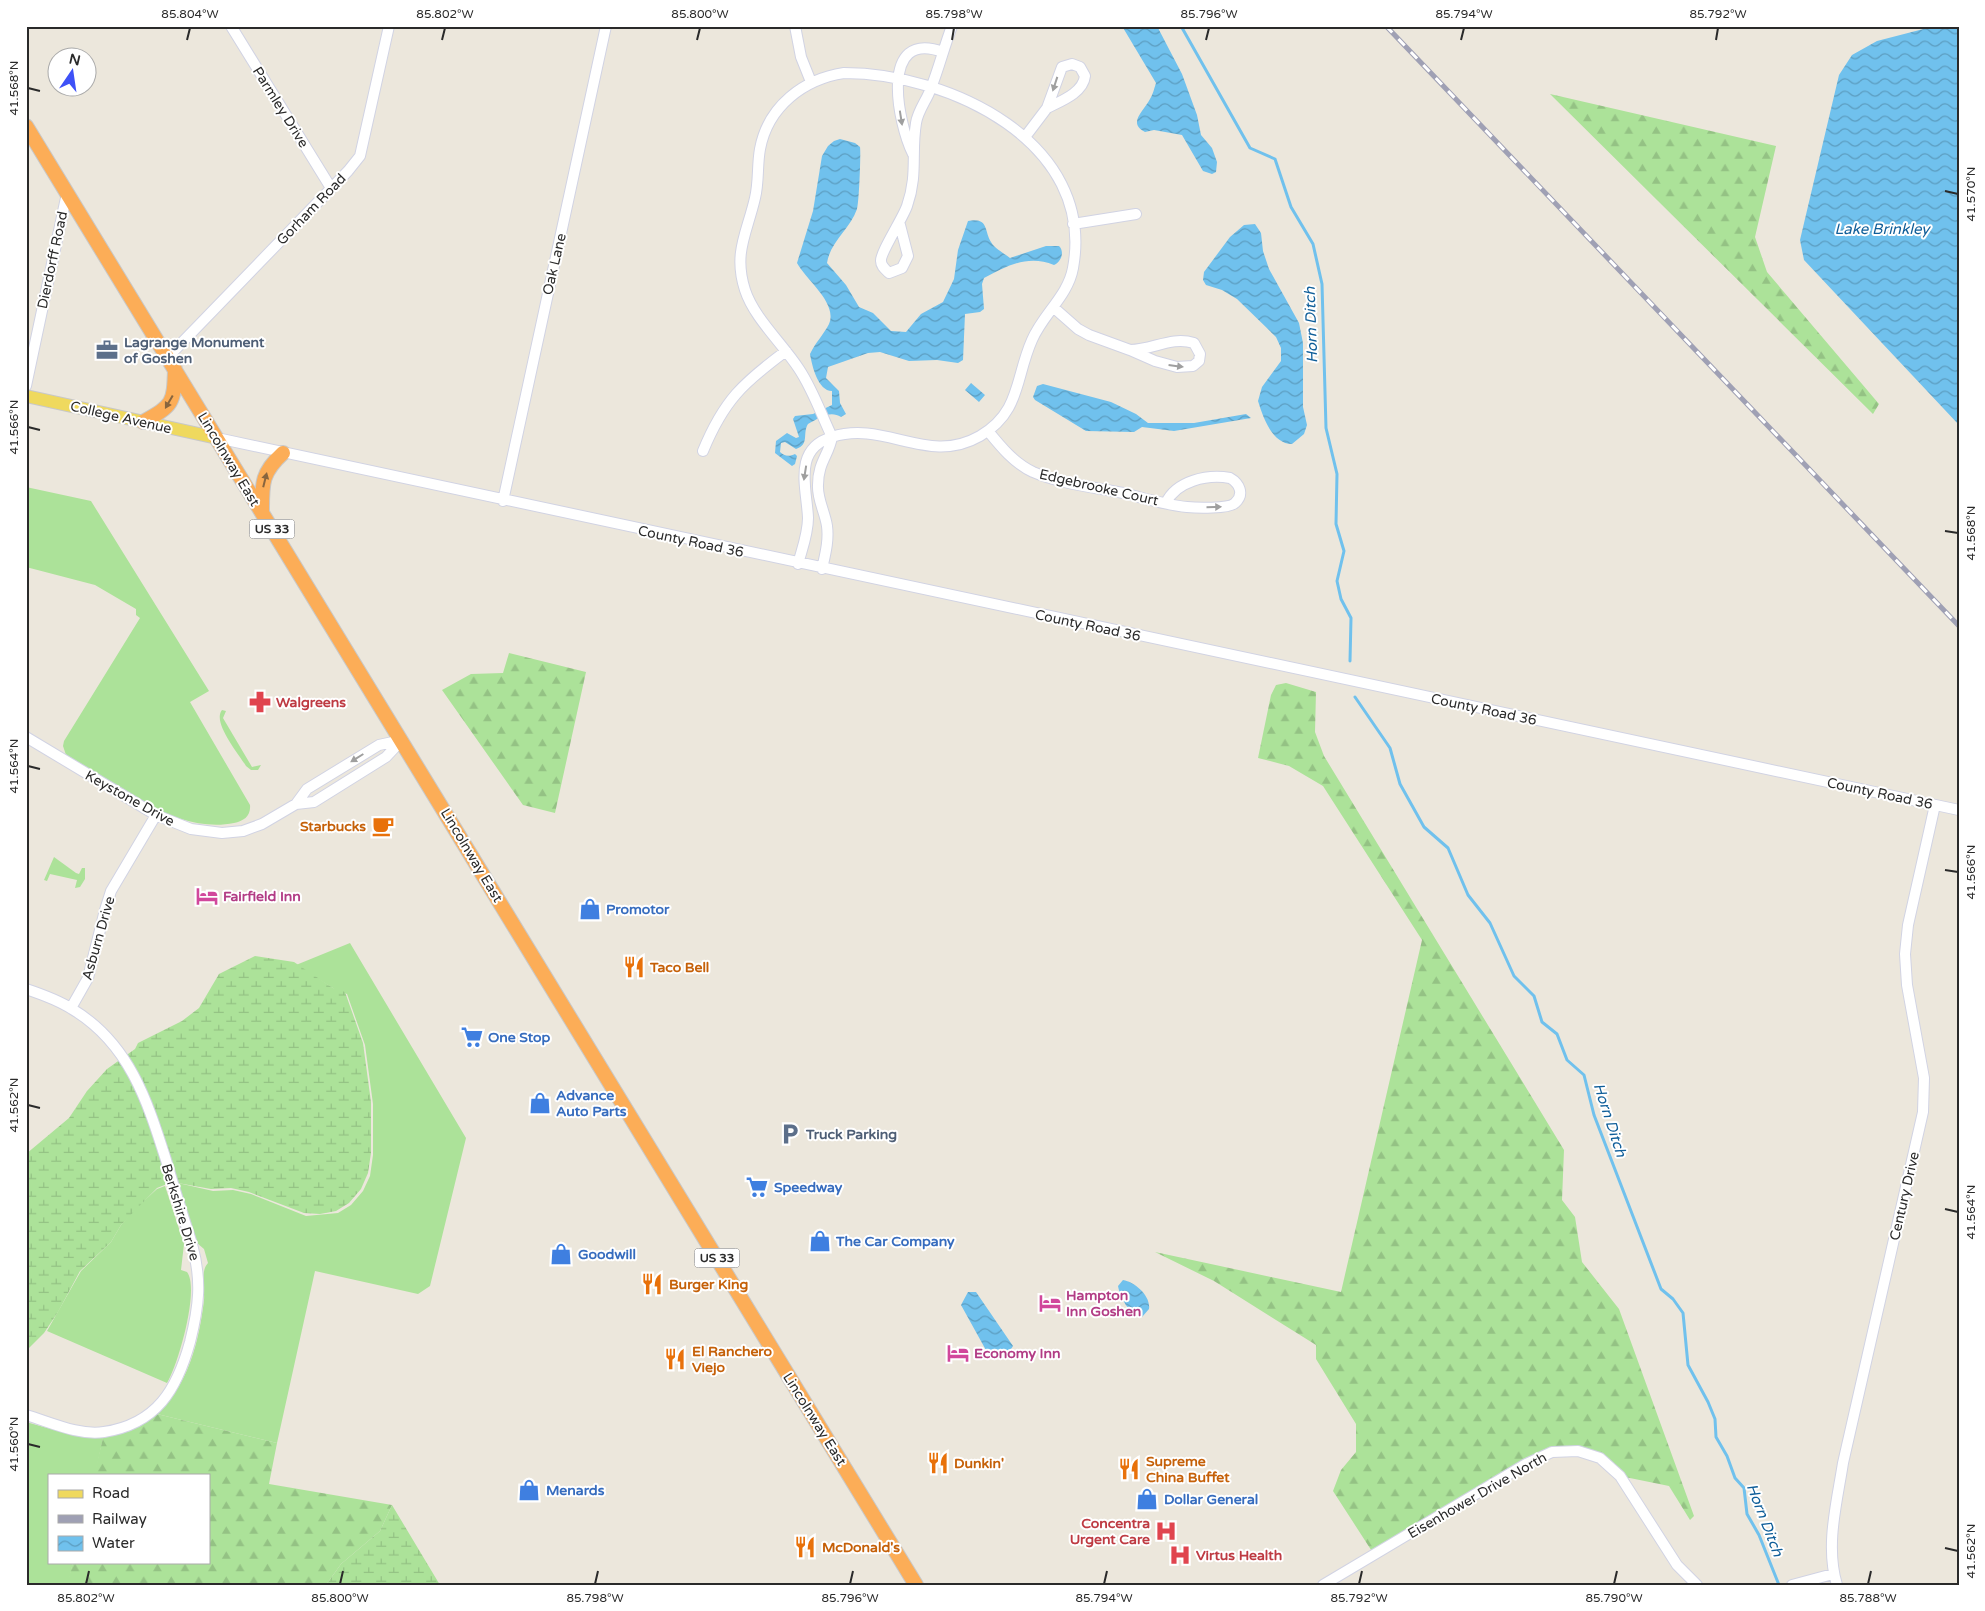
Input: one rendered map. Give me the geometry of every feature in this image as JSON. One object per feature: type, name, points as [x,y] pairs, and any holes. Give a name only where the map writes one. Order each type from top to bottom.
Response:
[{"type":"highway","name":"Lincolnway East","points":[[26,126],[916,1585]]},
{"type":"highway","points":[[143,422],[167,408],[171,402],[174,391],[172,363]]},
{"type":"highway","points":[[262,512],[262,484],[266,473],[283,453]]},
{"type":"main road","name":"College Avenue","points":[[26,396],[217,438]]},
{"type":"street","name":"Parmley Drive","points":[[231,26],[331,188]]},
{"type":"street","name":"Gorham Road","points":[[172,363],[354,164],[362,149],[390,26]]},
{"type":"street","name":"Oak Lane","points":[[503,501],[606,26]]},
{"type":"street","points":[[795,26],[801,57],[811,82]]},
{"type":"street","points":[[900,224],[915,178],[913,155],[916,122],[931,87],[952,26]]},
{"type":"street","points":[[913,155],[903,133],[898,78],[903,63],[911,52],[928,48],[943,52]]},
{"type":"street","points":[[1025,137],[1047,108],[1062,67],[1072,64],[1080,67],[1085,76],[1082,85],[1065,99],[1047,108]]},
{"type":"street","points":[[798,564],[808,520],[803,486],[805,466],[817,444],[832,437],[861,432],[920,445],[941,447],[963,444],[988,431],[1000,421],[1012,404],[1033,338],[1070,278],[1074,256],[1073,224],[1062,185],[1040,151],[1025,137],[982,109],[931,87],[898,78],[844,73],[811,82],[782,105],[768,126],[760,149],[755,198],[740,250],[740,271],[746,294],[810,388],[832,437],[830,447],[821,461],[818,485],[819,498],[827,527],[822,569]]},
{"type":"street","name":"Dierdorff Road","points":[[26,386],[67,193]]},
{"type":"street","points":[[1073,224],[1136,214]]},
{"type":"street","points":[[1053,307],[1083,332],[1155,361],[1177,367],[1193,366],[1199,361],[1200,354],[1194,343],[1174,340],[1140,350],[1130,350]]},
{"type":"street","points":[[703,451],[715,422],[729,399],[757,372],[786,351]]},
{"type":"street","name":"Edgebrooke Court","points":[[988,431],[1008,455],[1032,471],[1057,479],[1190,508],[1230,506],[1238,499],[1240,490],[1239,485],[1230,478],[1193,481],[1177,487],[1166,502]]},
{"type":"street","name":"County Road 36","points":[[217,438],[798,564],[1959,810]]},
{"type":"street","name":"Keystone Drive","points":[[26,737],[156,815],[191,829],[222,833],[242,831],[262,824],[296,804],[314,802],[386,756],[402,740]]},
{"type":"street","name":"Century Drive","points":[[1837,1585],[1831,1565],[1832,1542],[1843,1463],[1922,1112],[1924,1078],[1907,985],[1905,954],[1908,925],[1934,805]]},
{"type":"street","name":"Asburn Drive","points":[[71,1008],[88,978],[112,891],[156,815]]},
{"type":"street","name":"Berkshire Drive","points":[[26,989],[71,1008],[103,1033],[131,1069],[147,1101],[192,1244],[197,1263],[200,1293],[195,1323],[178,1381],[165,1401],[151,1413],[128,1426],[103,1432],[83,1431],[26,1415]]},
{"type":"street","name":"Eisenhower Drive North","points":[[1324,1585],[1526,1464],[1552,1452],[1578,1452],[1600,1458],[1620,1476],[1676,1565],[1697,1585]]},
{"type":"street","points":[[1792,1585],[1833,1574]]},
{"type":"green space","points":[[1550,94],[1776,146],[1755,237],[1767,272],[1879,404],[1873,414]]},
{"type":"green space","points":[[26,487],[91,501],[209,691],[190,702],[250,805],[248,815],[241,821],[212,825],[190,822],[168,814],[125,792],[66,755],[63,746],[64,741],[140,618],[136,615],[136,609],[95,585],[26,567]]},
{"type":"green space","points":[[509,653],[586,672],[555,813],[523,805],[442,690],[471,674],[503,673]]},
{"type":"green space","points":[[1286,683],[1316,692],[1315,732],[1324,756],[1564,1150],[1562,1200],[1575,1217],[1582,1262],[1619,1309],[1694,1516],[1690,1520],[1669,1486],[1620,1476],[1600,1458],[1552,1452],[1375,1556],[1333,1491],[1341,1470],[1356,1452],[1356,1424],[1316,1359],[1316,1345],[1214,1281],[1155,1252],[1341,1292],[1422,940],[1323,786],[1289,766],[1258,758],[1271,695],[1276,685]]},
{"type":"green space","points":[[222,710],[226,711],[223,718],[252,767],[261,765],[258,770],[251,770],[246,766],[227,738],[220,722]]},
{"type":"green space","points":[[54,857],[76,873],[79,874],[82,868],[85,868],[85,879],[80,887],[75,888],[77,880],[50,874],[47,881],[44,880]]},
{"type":"green space","points":[[350,943],[466,1138],[430,1286],[418,1294],[315,1271],[277,1443],[157,1414],[177,1390],[190,1362],[202,1316],[204,1300],[203,1275],[208,1263],[204,1249],[197,1243],[178,1183],[213,1191],[233,1190],[251,1194],[306,1216],[338,1213],[351,1205],[363,1191],[370,1176],[373,1155],[373,1104],[365,1045],[347,994],[336,990],[296,965]]},
{"type":"green space","points":[[255,956],[294,962],[333,988],[345,992],[363,1043],[371,1102],[371,1153],[368,1173],[361,1189],[349,1203],[336,1211],[320,1214],[304,1213],[249,1192],[231,1188],[211,1189],[172,1182],[157,1188],[121,1225],[111,1242],[80,1271],[58,1312],[44,1333],[26,1351],[26,1154],[69,1118],[87,1091],[107,1069],[135,1049],[138,1043],[182,1021],[199,1008],[219,974]]},
{"type":"green space","points":[[165,1186],[184,1244],[181,1270],[187,1272],[191,1294],[182,1344],[167,1383],[47,1331],[81,1271],[111,1242],[121,1225],[134,1210],[157,1189]]},
{"type":"green space","points":[[157,1414],[277,1443],[269,1484],[392,1505],[380,1531],[341,1564],[326,1585],[67,1585],[72,1564],[210,1564],[210,1474],[94,1474],[103,1438],[130,1431]]},
{"type":"green space","points":[[26,1422],[76,1436],[103,1438],[95,1474],[48,1474],[48,1564],[73,1564],[68,1585],[26,1585]]},
{"type":"green space","points":[[392,1505],[440,1585],[326,1585],[341,1564],[380,1531]]},
{"type":"water","points":[[1122,26],[1157,26],[1182,74],[1197,115],[1201,135],[1212,148],[1217,162],[1216,172],[1212,174],[1203,171],[1182,135],[1154,130],[1145,132],[1137,125],[1138,117],[1151,97],[1156,83]]},
{"type":"water","name":"Lake Brinkley","points":[[1935,26],[1959,26],[1959,425],[1804,260],[1800,240],[1839,75],[1852,55],[1877,41]]},
{"type":"water","points":[[840,139],[855,143],[860,147],[858,205],[850,223],[832,249],[827,263],[846,285],[859,307],[873,313],[891,331],[906,332],[921,314],[943,302],[954,279],[958,250],[968,221],[975,220],[983,223],[993,244],[1010,258],[1046,246],[1059,246],[1062,254],[1059,262],[1054,265],[1044,262],[1026,261],[1001,269],[984,278],[982,284],[984,309],[980,312],[965,314],[963,360],[958,363],[937,360],[909,361],[880,352],[868,353],[828,367],[826,378],[839,391],[840,403],[846,414],[841,417],[833,414],[824,416],[808,424],[804,442],[796,449],[785,442],[781,443],[780,452],[789,456],[795,454],[797,456],[795,464],[792,466],[775,453],[776,441],[787,433],[796,438],[799,437],[793,419],[795,416],[813,414],[832,405],[832,391],[827,390],[819,382],[810,354],[829,324],[831,316],[829,308],[820,292],[797,263],[813,211],[822,156],[828,146]]},
{"type":"water","points":[[1255,224],[1261,233],[1263,251],[1269,269],[1299,323],[1303,343],[1303,407],[1307,425],[1304,434],[1292,444],[1279,440],[1274,435],[1266,422],[1258,401],[1262,387],[1281,361],[1281,348],[1276,337],[1237,299],[1222,290],[1206,285],[1203,280],[1204,272],[1230,237],[1244,225]]},
{"type":"water","points":[[971,383],[985,395],[979,402],[965,390]]},
{"type":"water","points":[[1043,384],[1111,402],[1136,414],[1148,423],[1194,423],[1246,414],[1251,418],[1174,431],[1142,427],[1134,432],[1086,431],[1035,400],[1033,397],[1037,386]]},
{"type":"water","points":[[1123,1280],[1137,1287],[1145,1295],[1149,1309],[1142,1317],[1133,1313],[1123,1300],[1118,1286]]},
{"type":"water","points":[[968,1292],[976,1292],[1013,1346],[1008,1354],[996,1358],[987,1352],[961,1305]]},
{"type":"waterway","name":"Horn Ditch","points":[[1181,26],[1250,148],[1275,159],[1291,207],[1313,244],[1322,284],[1326,428],[1337,474],[1336,524],[1344,551],[1337,581],[1341,599],[1351,618],[1350,661]]},
{"type":"waterway","name":"Horn Ditch","points":[[1355,697],[1390,748],[1400,784],[1424,827],[1448,848],[1468,895],[1490,923],[1514,976],[1534,996],[1542,1022],[1557,1034],[1567,1060],[1584,1075],[1594,1115],[1661,1289],[1673,1299],[1683,1313],[1688,1365],[1715,1419],[1716,1437],[1727,1456],[1735,1478],[1744,1488],[1747,1514],[1759,1535],[1779,1585]]},
{"type":"railway","points":[[1386,26],[1959,626]]},
{"type":"place","name":"Lagrange Monument of Goshen","points":[[107,350]]},
{"type":"place","name":"Walgreens","points":[[260,702]]},
{"type":"place","name":"Starbucks","points":[[383,826]]},
{"type":"place","name":"Fairfield Inn","points":[[207,896]]},
{"type":"place","name":"Promotor","points":[[590,909]]},
{"type":"place","name":"Taco Bell","points":[[634,967]]},
{"type":"place","name":"One Stop","points":[[472,1037]]},
{"type":"place","name":"Advance Auto Parts","points":[[540,1103]]},
{"type":"place","name":"Truck Parking","points":[[790,1134]]},
{"type":"place","name":"Speedway","points":[[757,1187]]},
{"type":"place","name":"The Car Company","points":[[820,1241]]},
{"type":"place","name":"Goodwill","points":[[561,1254]]},
{"type":"place","name":"Burger King","points":[[652,1284]]},
{"type":"place","name":"Hampton Inn Goshen","points":[[1050,1303]]},
{"type":"place","name":"Economy Inn","points":[[958,1353]]},
{"type":"place","name":"El Ranchero Viejo","points":[[675,1359]]},
{"type":"place","name":"Dunkin'","points":[[938,1463]]},
{"type":"place","name":"Supreme China Buffet","points":[[1129,1469]]},
{"type":"place","name":"Menards","points":[[529,1490]]},
{"type":"place","name":"Dollar General","points":[[1147,1499]]},
{"type":"place","name":"Concentra Urgent Care","points":[[1166,1531]]},
{"type":"place","name":"McDonald's","points":[[805,1547]]},
{"type":"place","name":"Virtus Health","points":[[1180,1555]]}]
